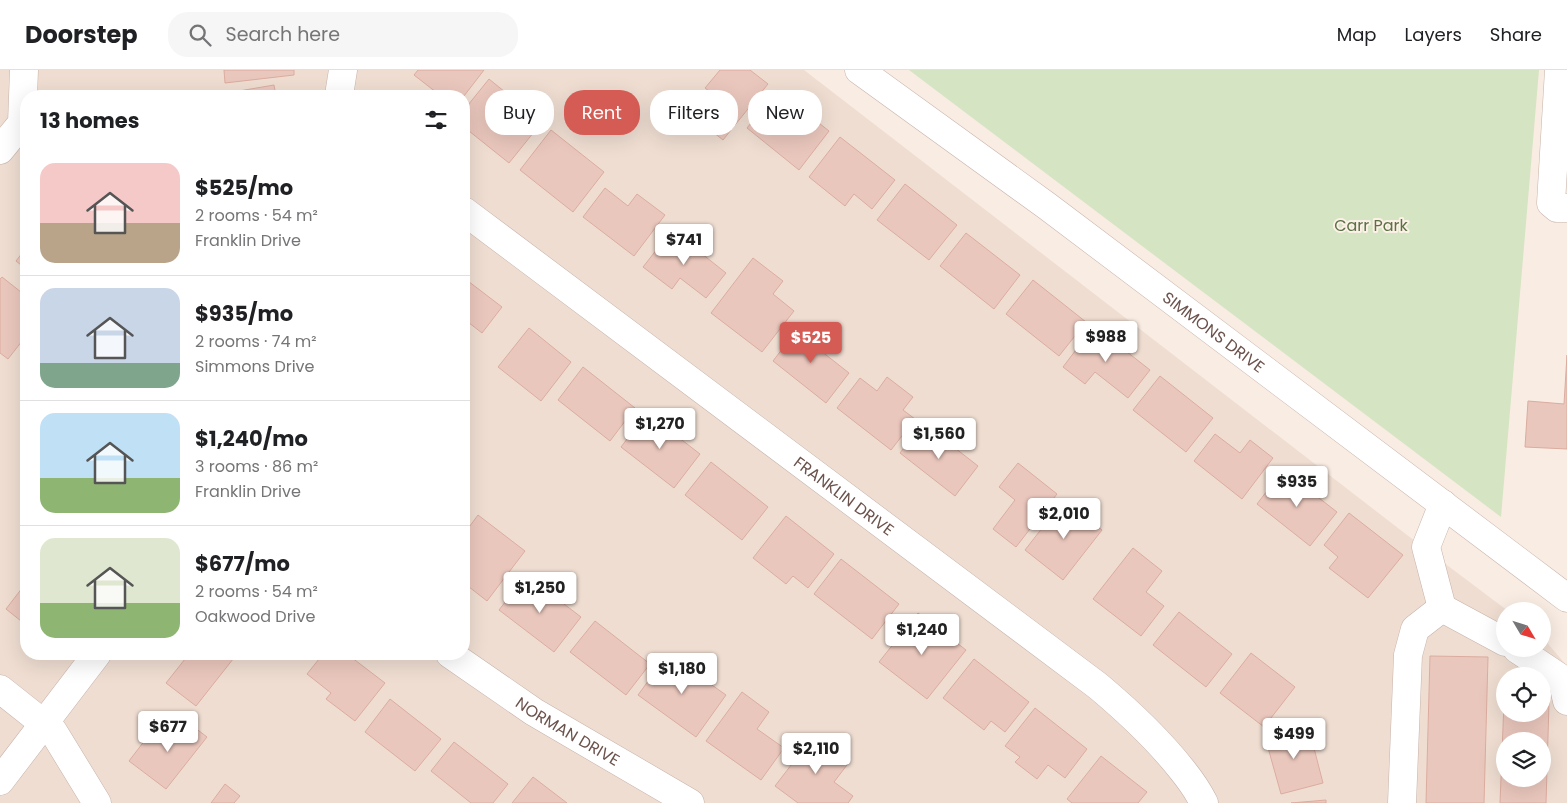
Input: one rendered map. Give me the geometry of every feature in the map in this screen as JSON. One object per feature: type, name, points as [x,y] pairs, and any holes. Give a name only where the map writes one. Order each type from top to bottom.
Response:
[{"type":"street","points":[[23,90],[24,70]]},
{"type":"street","points":[[340,90],[343,70]]},
{"type":"street","name":"SIMMONS DRIVE","points":[[858,70],[1047,206],[1567,598]]},
{"type":"street","points":[[1561,84],[1551,203],[1557,208],[1567,208]]},
{"type":"street","points":[[0,150],[20,125]]},
{"type":"street","name":"FRANKLIN DRIVE","points":[[470,216],[1098,686],[1136,719],[1174,759],[1199,792],[1204,803]]},
{"type":"street","points":[[1443,504],[1426,547],[1442,608],[1496,637]]},
{"type":"street","points":[[1402,803],[1408,655],[1415,630],[1442,608]]},
{"type":"street","points":[[1530,658],[1562,679],[1567,701]]},
{"type":"street","points":[[0,780],[92,660]]},
{"type":"street","name":"NORMAN DRIVE","points":[[459,660],[534,712],[690,803]]},
{"type":"street","points":[[0,689],[53,732],[97,803]]},
{"type":"shaded area","points":[[0,70],[804,70],[1496,602],[1496,658],[1551,658],[1551,647],[1567,666],[1567,803],[0,803]]},
{"type":"green space","name":"Carr Park","points":[[909,70],[1539,70],[1501,517]]},
{"type":"building","points":[[224,70],[294,70],[294,75],[225,83]]},
{"type":"building","points":[[418,70],[484,70],[469,90],[433,90],[414,75]]},
{"type":"building","points":[[720,70],[750,70],[768,84],[763,90],[748,90],[748,109],[738,121],[738,90],[708,90],[705,88]]},
{"type":"building","points":[[489,79],[503,90],[485,90],[485,135],[532,135],[509,163],[470,132],[470,103]]},
{"type":"building","points":[[274,85],[275,90],[245,90]]},
{"type":"building","points":[[822,125],[829,131],[799,170],[756,135],[822,135]]},
{"type":"building","points":[[554,132],[604,172],[573,212],[520,170],[547,135],[554,135]]},
{"type":"building","points":[[717,135],[727,135],[723,140]]},
{"type":"building","points":[[840,137],[895,180],[872,209],[854,194],[845,206],[809,177]]},
{"type":"building","points":[[905,184],[957,225],[929,260],[877,220]]},
{"type":"building","points":[[605,188],[628,206],[637,194],[665,215],[634,256],[583,217]]},
{"type":"building","points":[[672,230],[726,273],[706,298],[680,278],[672,289],[643,267]]},
{"type":"building","points":[[966,233],[1020,275],[994,309],[940,266]]},
{"type":"building","points":[[20,256],[20,264],[16,261]]},
{"type":"building","points":[[753,258],[783,281],[773,294],[794,311],[762,352],[711,313]]},
{"type":"building","points":[[2,277],[20,291],[20,344],[8,359],[0,353],[0,279]]},
{"type":"building","points":[[1033,280],[1086,322],[1059,356],[1006,314]]},
{"type":"building","points":[[470,283],[502,307],[482,333],[470,324]]},
{"type":"building","points":[[802,323],[822,338],[816,347],[849,373],[826,403],[773,361]]},
{"type":"building","points":[[1094,326],[1150,370],[1128,398],[1095,372],[1085,384],[1063,367]]},
{"type":"building","points":[[529,328],[571,362],[541,401],[498,367]]},
{"type":"building","points":[[1567,355],[1567,449],[1525,447],[1528,401],[1564,404]]},
{"type":"building","points":[[583,367],[635,408],[610,441],[558,400]]},
{"type":"building","points":[[1160,376],[1213,418],[1186,452],[1133,410]]},
{"type":"building","points":[[887,377],[913,397],[903,410],[915,419],[891,450],[837,408],[860,378],[877,391]]},
{"type":"building","points":[[647,413],[700,454],[674,488],[621,447]]},
{"type":"building","points":[[923,423],[978,466],[955,496],[900,453]]},
{"type":"building","points":[[1215,434],[1240,453],[1250,440],[1273,458],[1242,499],[1194,461]]},
{"type":"building","points":[[711,462],[768,507],[742,540],[685,495]]},
{"type":"building","points":[[1018,463],[1057,494],[1016,547],[993,529],[1015,500],[999,487]]},
{"type":"building","points":[[1283,470],[1337,512],[1310,546],[1257,504]]},
{"type":"building","points":[[1064,500],[1102,530],[1063,580],[1025,550]]},
{"type":"building","points":[[1349,513],[1403,555],[1368,598],[1329,568],[1338,557],[1324,545]]},
{"type":"building","points":[[478,515],[525,551],[487,601],[470,588],[470,526]]},
{"type":"building","points":[[786,516],[834,554],[808,588],[793,576],[786,584],[753,558]]},
{"type":"building","points":[[1133,548],[1162,571],[1146,592],[1164,606],[1141,636],[1093,599]]},
{"type":"building","points":[[841,559],[899,604],[872,639],[814,594]]},
{"type":"building","points":[[526,575],[581,617],[554,652],[499,610]]},
{"type":"building","points":[[20,591],[20,620],[6,609]]},
{"type":"building","points":[[1179,612],[1232,654],[1206,687],[1153,645]]},
{"type":"building","points":[[918,613],[966,650],[927,699],[879,662]]},
{"type":"building","points":[[595,621],[650,664],[626,695],[570,652]]},
{"type":"building","points":[[1251,653],[1295,687],[1264,727],[1220,693]]},
{"type":"building","points":[[668,654],[726,695],[696,737],[638,695]]},
{"type":"building","points":[[1430,656],[1488,657],[1484,803],[1426,803]]},
{"type":"building","points":[[974,659],[1029,702],[1005,732],[991,721],[984,730],[943,698]]},
{"type":"building","points":[[184,660],[232,660],[196,706],[166,683]]},
{"type":"building","points":[[318,660],[355,660],[385,683],[355,721],[326,699],[331,693],[307,674]]},
{"type":"building","points":[[742,692],[769,712],[757,729],[784,748],[761,780],[706,741]]},
{"type":"building","points":[[390,699],[441,739],[415,771],[365,732]]},
{"type":"building","points":[[1035,708],[1087,749],[1065,778],[1048,765],[1037,779],[1015,762],[1020,757],[1005,746]]},
{"type":"building","points":[[181,717],[207,737],[166,789],[129,761],[152,731],[164,740]]},
{"type":"building","points":[[1503,722],[1548,722],[1548,732],[1503,732]]},
{"type":"building","points":[[1308,725],[1323,783],[1281,794],[1265,737]]},
{"type":"building","points":[[815,734],[850,761],[834,782],[853,796],[848,803],[798,803],[775,786]]},
{"type":"building","points":[[454,742],[508,784],[493,803],[471,803],[431,771]]},
{"type":"building","points":[[1101,756],[1147,792],[1138,803],[1072,803],[1067,799]]},
{"type":"building","points":[[533,777],[567,803],[512,803]]},
{"type":"building","points":[[225,784],[240,796],[234,803],[211,803]]},
{"type":"building","points":[[1501,787],[1546,787],[1546,803],[1500,803]]},
{"type":"building","points":[[1326,800],[1326,803],[1291,803]]}]
